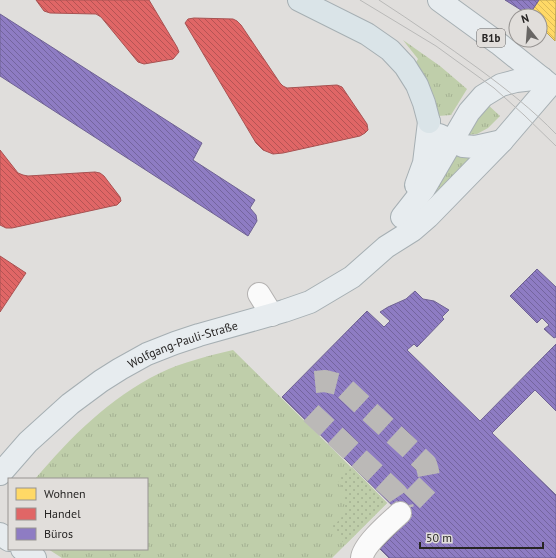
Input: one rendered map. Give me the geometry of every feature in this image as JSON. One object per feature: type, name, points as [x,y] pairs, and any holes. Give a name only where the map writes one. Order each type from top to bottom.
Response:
[{"type":"highway","points":[[298,0],[367,34],[390,50],[405,66],[417,84],[424,103],[428,122]]},
{"type":"main road","name":"B1b","points":[[439,0],[498,43],[549,84]]},
{"type":"main road","name":"Wolfgang-Pauli-Straße","points":[[402,217],[424,189],[469,112],[483,96],[501,85],[516,81],[549,84]]},
{"type":"main road","name":"Wolfgang-Pauli-Straße","points":[[0,474],[28,442],[70,404],[100,381],[120,369],[147,354],[181,341],[272,315],[310,302],[352,277],[386,247],[413,230],[428,217],[502,141],[549,84]]},
{"type":"main road","points":[[428,122],[433,130],[440,135],[463,146],[475,147],[502,141]]},
{"type":"main road","name":"Wolfgang-Pauli-Straße","points":[[386,247],[416,187],[424,163],[428,122]]},
{"type":"main road","points":[[23,550],[35,558]]},
{"type":"lane","points":[[259,294],[272,315]]},
{"type":"lane","points":[[362,558],[362,555],[369,543],[400,513]]},
{"type":"green space","points":[[403,40],[440,66],[467,89],[451,115],[438,116],[415,64],[418,59]]},
{"type":"green space","points":[[486,103],[500,116],[488,128],[477,134],[467,135]]},
{"type":"green space","points":[[454,152],[473,157],[431,200],[425,201]]},
{"type":"green space","points":[[233,350],[387,503],[332,558],[62,558],[50,550],[148,550],[148,478],[36,478],[77,434],[108,406],[124,394],[160,373],[196,360]]},
{"type":"green space","points":[[352,467],[387,503],[345,545],[331,527],[341,518],[345,507],[342,488],[338,480]]},
{"type":"building: Wohnen","points":[[539,0],[556,0],[555,41],[548,34],[548,8],[534,8]]},
{"type":"building: Handel","points":[[36,0],[149,0],[179,52],[173,59],[144,64],[138,62],[101,17],[96,14],[50,13],[44,11]]},
{"type":"building: Handel","points":[[188,19],[233,19],[237,21],[280,83],[287,88],[337,85],[342,87],[367,124],[368,130],[360,136],[283,153],[273,154],[263,150],[256,143],[185,23]]},
{"type":"building: Handel","points":[[0,150],[18,173],[23,175],[100,173],[120,197],[121,201],[117,205],[12,228],[6,228],[0,225]]},
{"type":"building: Handel","points":[[0,256],[26,273],[0,312]]},
{"type":"building: Büros","points":[[505,0],[539,0],[534,8],[518,8]]},
{"type":"building: Büros","points":[[0,14],[202,143],[193,160],[255,200],[250,208],[256,215],[257,221],[248,236],[0,76]]},
{"type":"building: Büros","points":[[537,269],[556,287],[556,337],[554,338],[544,329],[549,325],[542,318],[537,323],[510,296]]},
{"type":"building: Büros","points":[[415,291],[423,299],[434,301],[449,310],[442,317],[444,319],[417,347],[414,344],[407,350],[480,421],[556,344],[556,411],[535,390],[492,433],[556,495],[556,558],[389,558],[380,549],[408,521],[282,397],[367,311],[384,327],[390,321],[380,312],[406,299]]},
{"type":"tunnel","points":[[315,382],[325,381],[341,385],[426,464],[430,482],[400,513]]},
{"type":"tunnel","points":[[311,413],[397,494],[401,500],[403,509]]},
{"type":"tram line","points":[[360,0],[436,46],[494,88],[556,146]]},
{"type":"tram line","points":[[379,0],[467,60],[529,108],[556,134]]}]
